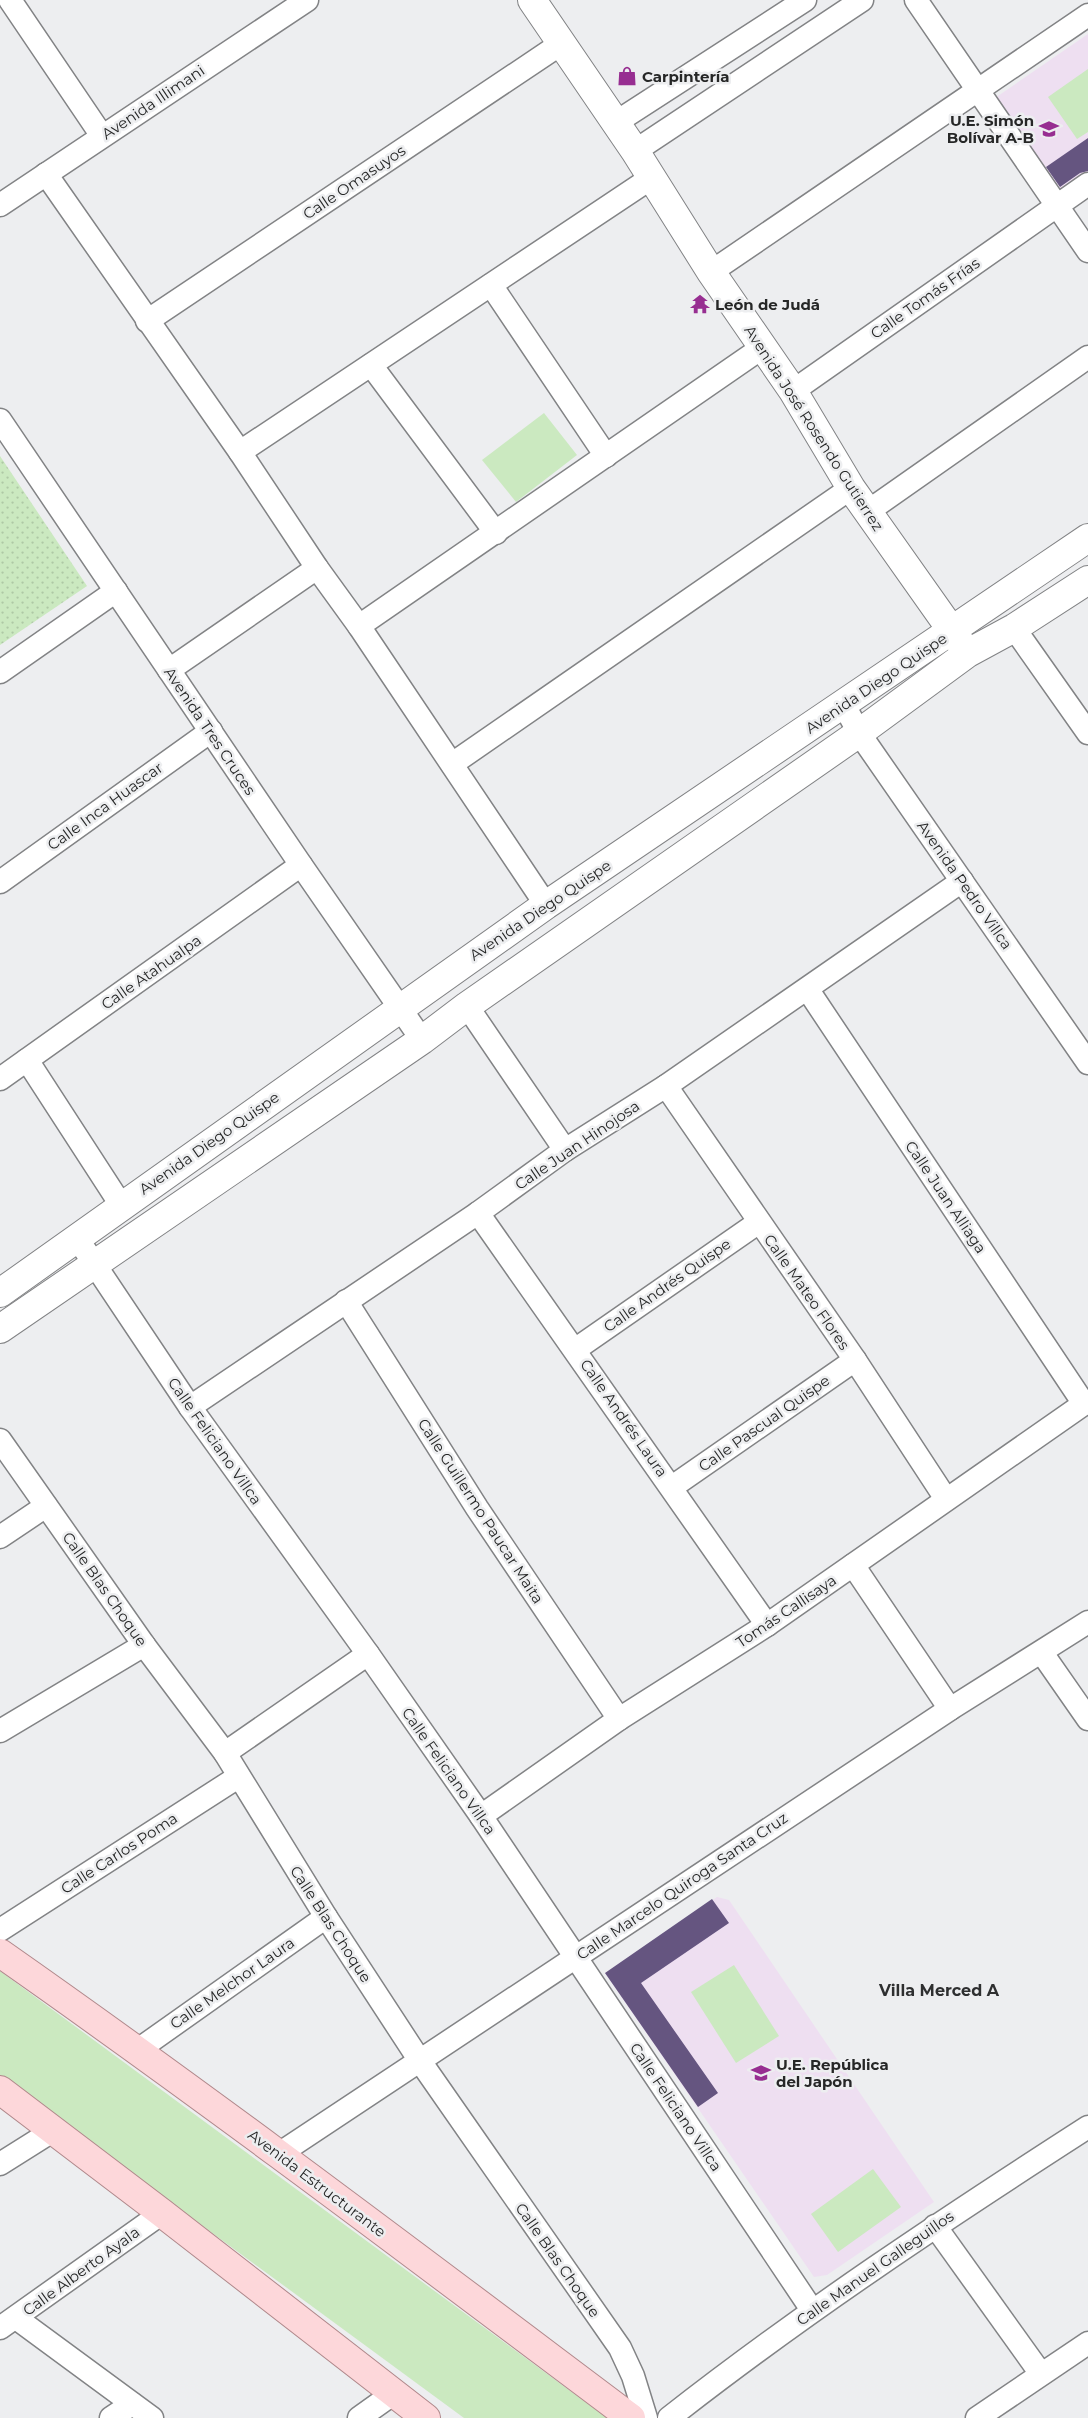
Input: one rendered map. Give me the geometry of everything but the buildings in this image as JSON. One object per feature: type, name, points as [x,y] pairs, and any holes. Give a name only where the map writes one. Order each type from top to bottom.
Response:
[{"type":"main road","name":"Avenida Estructurante","points":[[0,1953],[138,2050],[631,2418]]},
{"type":"main road","points":[[0,2090],[426,2418]]},
{"type":"street","points":[[10,0],[102,136]]},
{"type":"street","name":"Avenida Illimani","points":[[0,205],[307,0]]},
{"type":"street","name":"Avenida José Rosendo Gutierrez","points":[[532,0],[635,151],[650,178],[711,272],[793,391],[851,488],[968,654]]},
{"type":"street","points":[[615,123],[805,0]]},
{"type":"street","points":[[635,151],[862,0]]},
{"type":"street","points":[[916,0],[1088,251]]},
{"type":"street","points":[[711,272],[1088,14]]},
{"type":"street","name":"Calle Omasuyos","points":[[147,321],[562,43]]},
{"type":"street","points":[[46,174],[240,452],[546,905]]},
{"type":"street","points":[[240,452],[650,178]]},
{"type":"street","name":"Calle Tomás Frías","points":[[793,391],[1088,184]]},
{"type":"street","points":[[490,285],[606,456]]},
{"type":"street","points":[[359,626],[763,347]]},
{"type":"street","points":[[867,512],[1088,357]]},
{"type":"street","points":[[370,365],[496,533]]},
{"type":"street","name":"Avenida Tres Cruces","points":[[0,420],[301,865],[422,1040]]},
{"type":"street","points":[[452,764],[851,488]]},
{"type":"street","name":"Avenida Diego Quispe","points":[[0,1293],[121,1205],[546,905],[952,632],[1088,538]]},
{"type":"street","points":[[169,670],[317,568]]},
{"type":"street","name":"Avenida Diego Quispe","points":[[0,1329],[422,1040],[467,1006],[859,733],[968,654],[1014,628],[1088,580]]},
{"type":"street","points":[[0,672],[116,591]]},
{"type":"street","points":[[1014,628],[1088,732]]},
{"type":"street","name":"Avenida Pedro Villca","points":[[844,705],[859,733],[1088,1063]]},
{"type":"street","name":"Calle Inca Huascar","points":[[0,882],[211,731]]},
{"type":"street","name":"Calle Atahualpa","points":[[0,1079],[301,865]]},
{"type":"street","name":"Calle Juan Hinojosa","points":[[190,1407],[478,1213],[565,1150],[666,1086],[808,990],[962,881]]},
{"type":"street","name":"Calle Juan Alliaga","points":[[808,990],[1086,1402]]},
{"type":"street","points":[[467,1006],[565,1150]]},
{"type":"street","points":[[27,1060],[121,1205]]},
{"type":"street","name":"Calle Mateo Flores","points":[[666,1086],[855,1360],[946,1499]]},
{"type":"street","name":"Calle Andrés Laura","points":[[478,1213],[576,1349],[767,1625]]},
{"type":"street","name":"Calle Andrés Quispe","points":[[576,1349],[759,1222]]},
{"type":"street","name":"Calle Feliciano Villca","points":[[77,1238],[190,1407],[368,1654],[481,1816],[812,2310]]},
{"type":"street","name":"Calle Guillermo Paucar Maita","points":[[346,1301],[477,1508],[619,1719]]},
{"type":"street","name":"Calle Pascual Quispe","points":[[672,1487],[855,1360]]},
{"type":"street","name":"Tomás Callisaya","points":[[481,1816],[619,1719],[767,1625],[1086,1402]]},
{"type":"street","name":"Calle Blas Choque","points":[[0,1440],[144,1645],[225,1753],[238,1777],[326,1917],[420,2061],[620,2348],[633,2376],[646,2418]]},
{"type":"street","points":[[0,1537],[46,1506]]},
{"type":"street","points":[[853,1565],[950,1709]]},
{"type":"street","name":"Calle Marcelo Quiroga Santa Cruz","points":[[279,2154],[950,1709],[1042,1653],[1088,1622]]},
{"type":"street","points":[[0,1730],[144,1645]]},
{"type":"street","points":[[1042,1653],[1088,1719]]},
{"type":"street","points":[[225,1753],[368,1654]]},
{"type":"street","name":"Calle Carlos Poma","points":[[0,1930],[238,1777]]},
{"type":"street","name":"Calle Melchor Laura","points":[[138,2050],[326,1917]]},
{"type":"street","name":"Calle Manuel Galleguillos","points":[[669,2418],[812,2310],[935,2226],[1088,2127]]},
{"type":"street","points":[[0,2164],[54,2130]]},
{"type":"street","name":"Calle Alberto Ayala","points":[[8,2323],[162,2213]]},
{"type":"street","points":[[935,2226],[1041,2374]]},
{"type":"street","points":[[8,2323],[152,2418]]},
{"type":"street","points":[[977,2418],[1088,2343]]},
{"type":"street","points":[[359,2418],[394,2393]]},
{"type":"street","points":[[111,2418],[132,2404]]},
{"type":"shaded area","points":[[1088,34],[1088,174],[1060,194],[995,98]]},
{"type":"shaded area","name":"U.E. República del Japón","points":[[717,1897],[729,1900],[934,2202],[827,2275],[814,2277],[605,1973]]},
{"type":"green space","points":[[1088,69],[1088,132],[1077,139],[1048,97]]},
{"type":"green space","points":[[544,413],[577,455],[516,502],[482,460]]},
{"type":"green space","points":[[0,456],[87,586],[0,645]]},
{"type":"green space","points":[[734,1965],[779,2036],[736,2063],[691,1992]]},
{"type":"green space","points":[[0,1971],[607,2418],[464,2418],[0,2077]]},
{"type":"green space","points":[[873,2169],[901,2207],[838,2252],[811,2214]]},
{"type":"place","name":"Carpintería","points":[[627,76]]},
{"type":"place","name":"U.E. Simón Bolívar A-B","points":[[1049,129]]},
{"type":"place","name":"León de Judá","points":[[700,304]]},
{"type":"place","name":"U.E. República del Japón","points":[[761,2073]]},
{"type":"district","name":"Villa Merced A","points":[[939,1990]]}]
